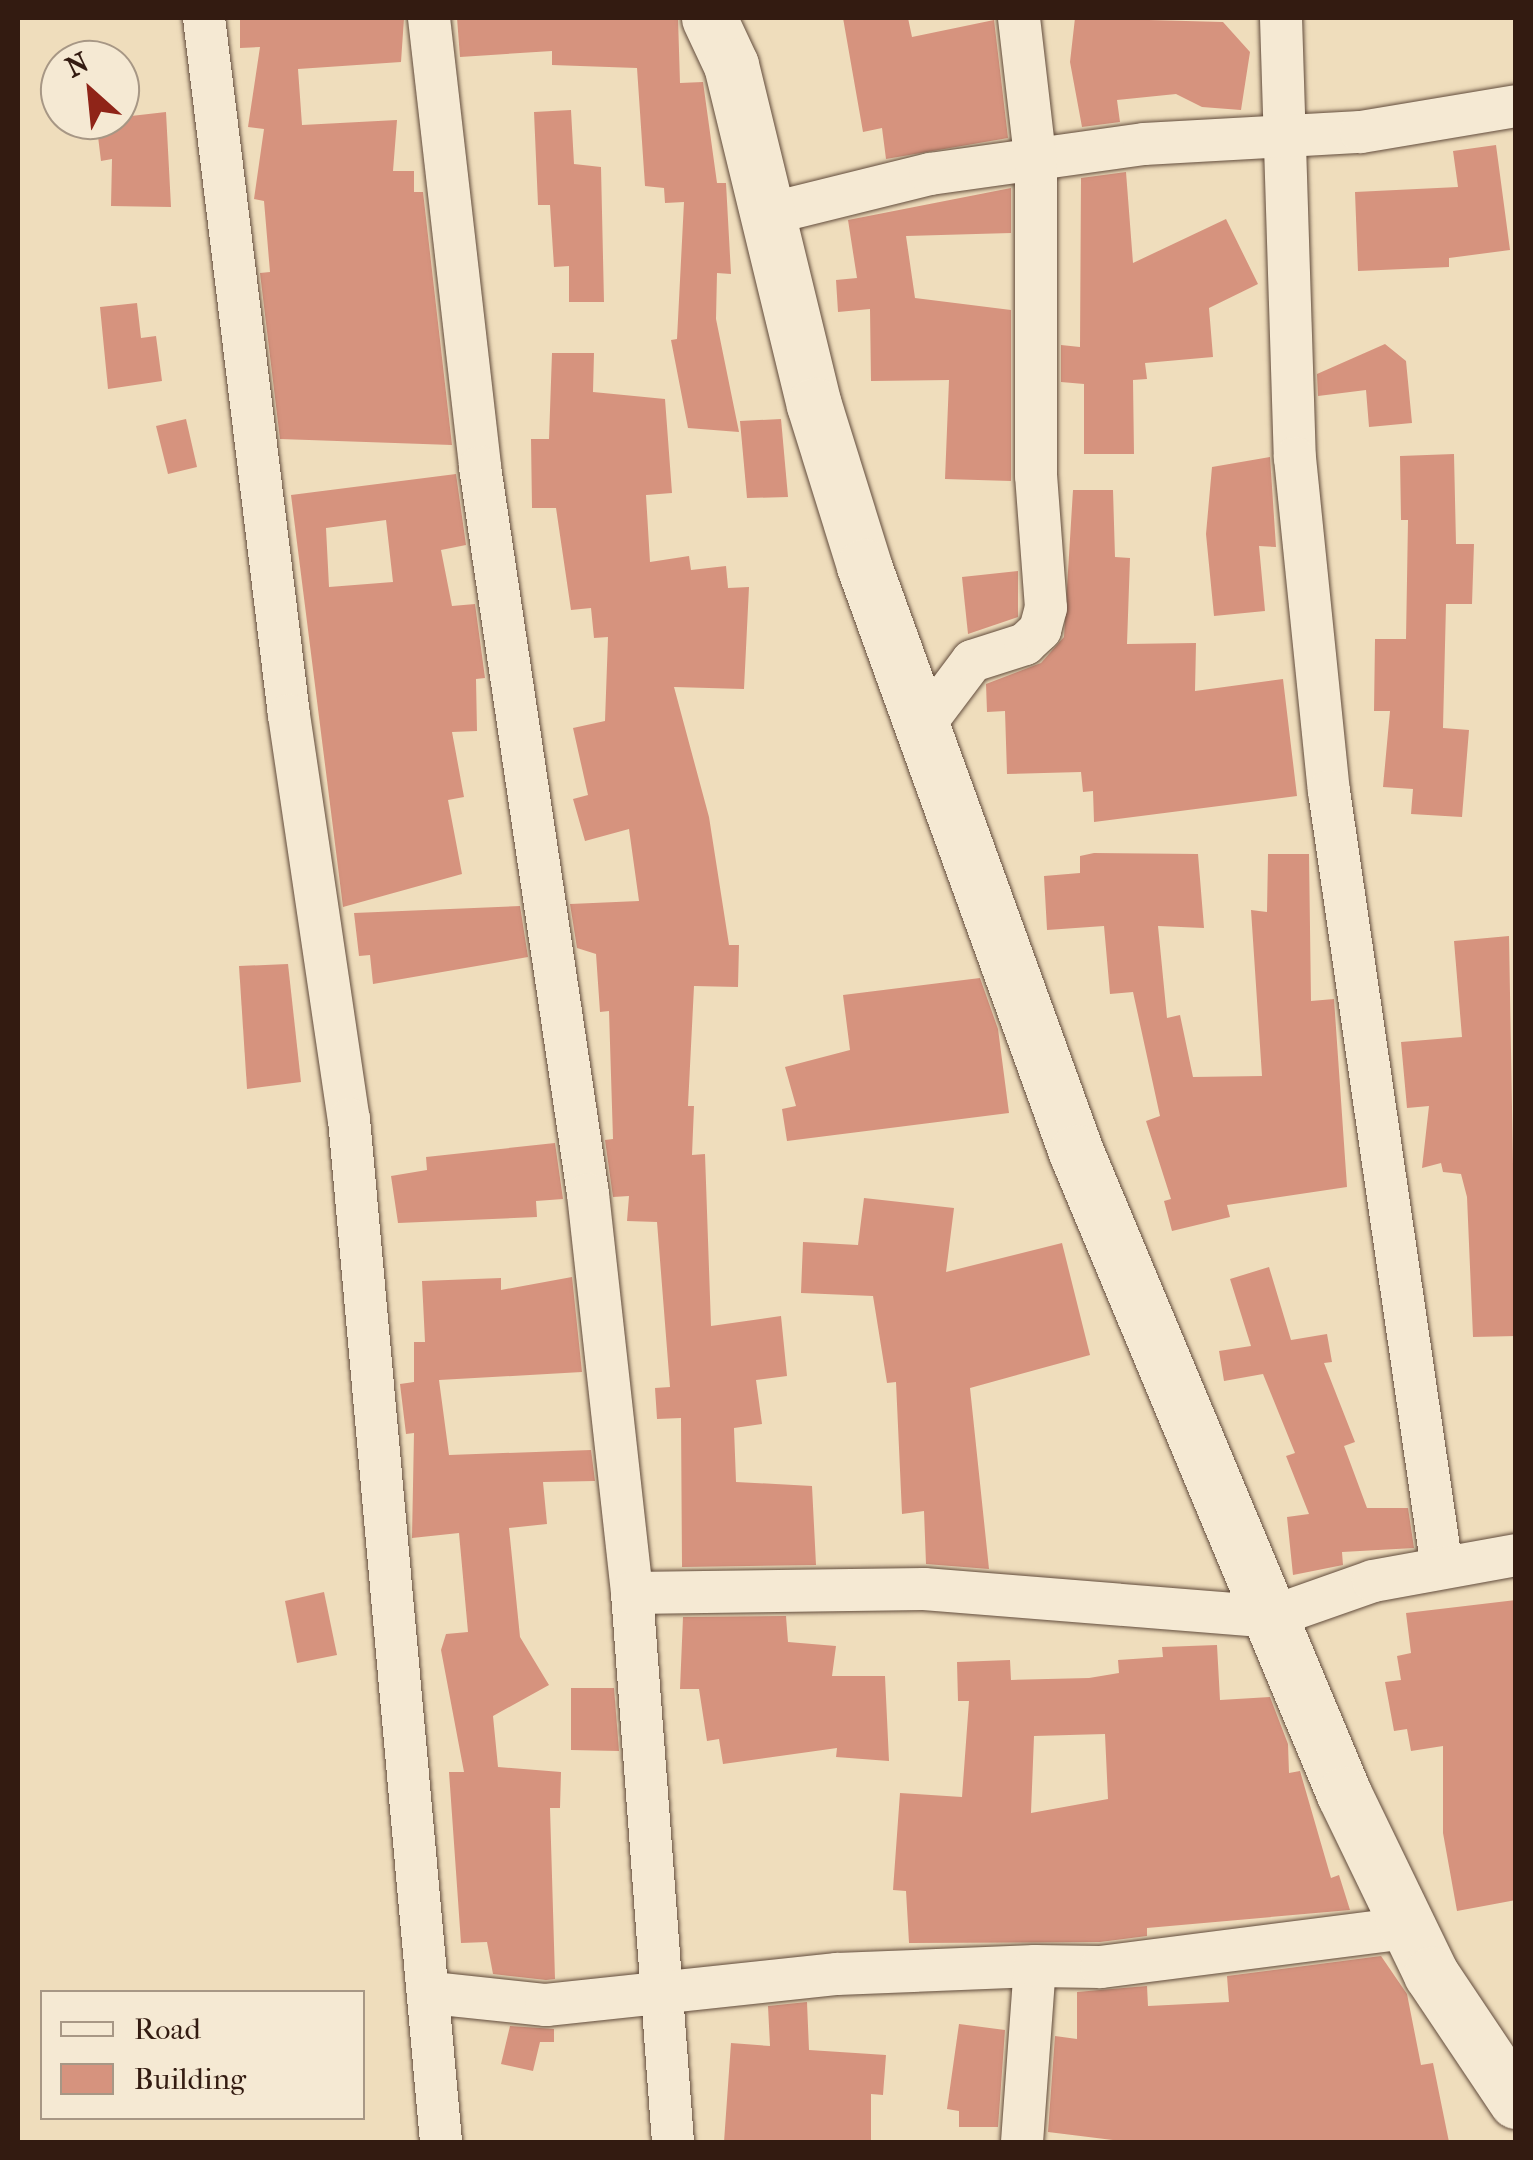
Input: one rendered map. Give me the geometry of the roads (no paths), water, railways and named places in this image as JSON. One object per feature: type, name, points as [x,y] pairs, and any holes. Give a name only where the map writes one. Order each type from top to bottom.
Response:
[{"type":"main road","points":[[709,18],[731,65],[772,213],[814,405],[1076,1152],[1406,1928],[1516,2100]]},
{"type":"street","points":[[204,18],[289,714],[349,1119],[432,1993],[440,2142]]},
{"type":"street","points":[[429,18],[480,467],[588,1194],[632,1593],[673,2142]]},
{"type":"street","points":[[924,725],[972,661],[1026,644],[1040,630],[1046,608],[1036,476],[1036,165],[1019,18]]},
{"type":"street","points":[[1281,18],[1295,458],[1329,792],[1442,1568]]},
{"type":"street","points":[[772,213],[930,174],[1036,165],[1144,144],[1287,131],[1361,132],[1516,106]]},
{"type":"street","points":[[632,1593],[924,1590],[1272,1617],[1442,1568],[1516,1555]]},
{"type":"street","points":[[432,1993],[546,2005],[1035,1966],[1146,1962],[1406,1928]]},
{"type":"street","points":[[1022,2142],[1035,1966]]}]
